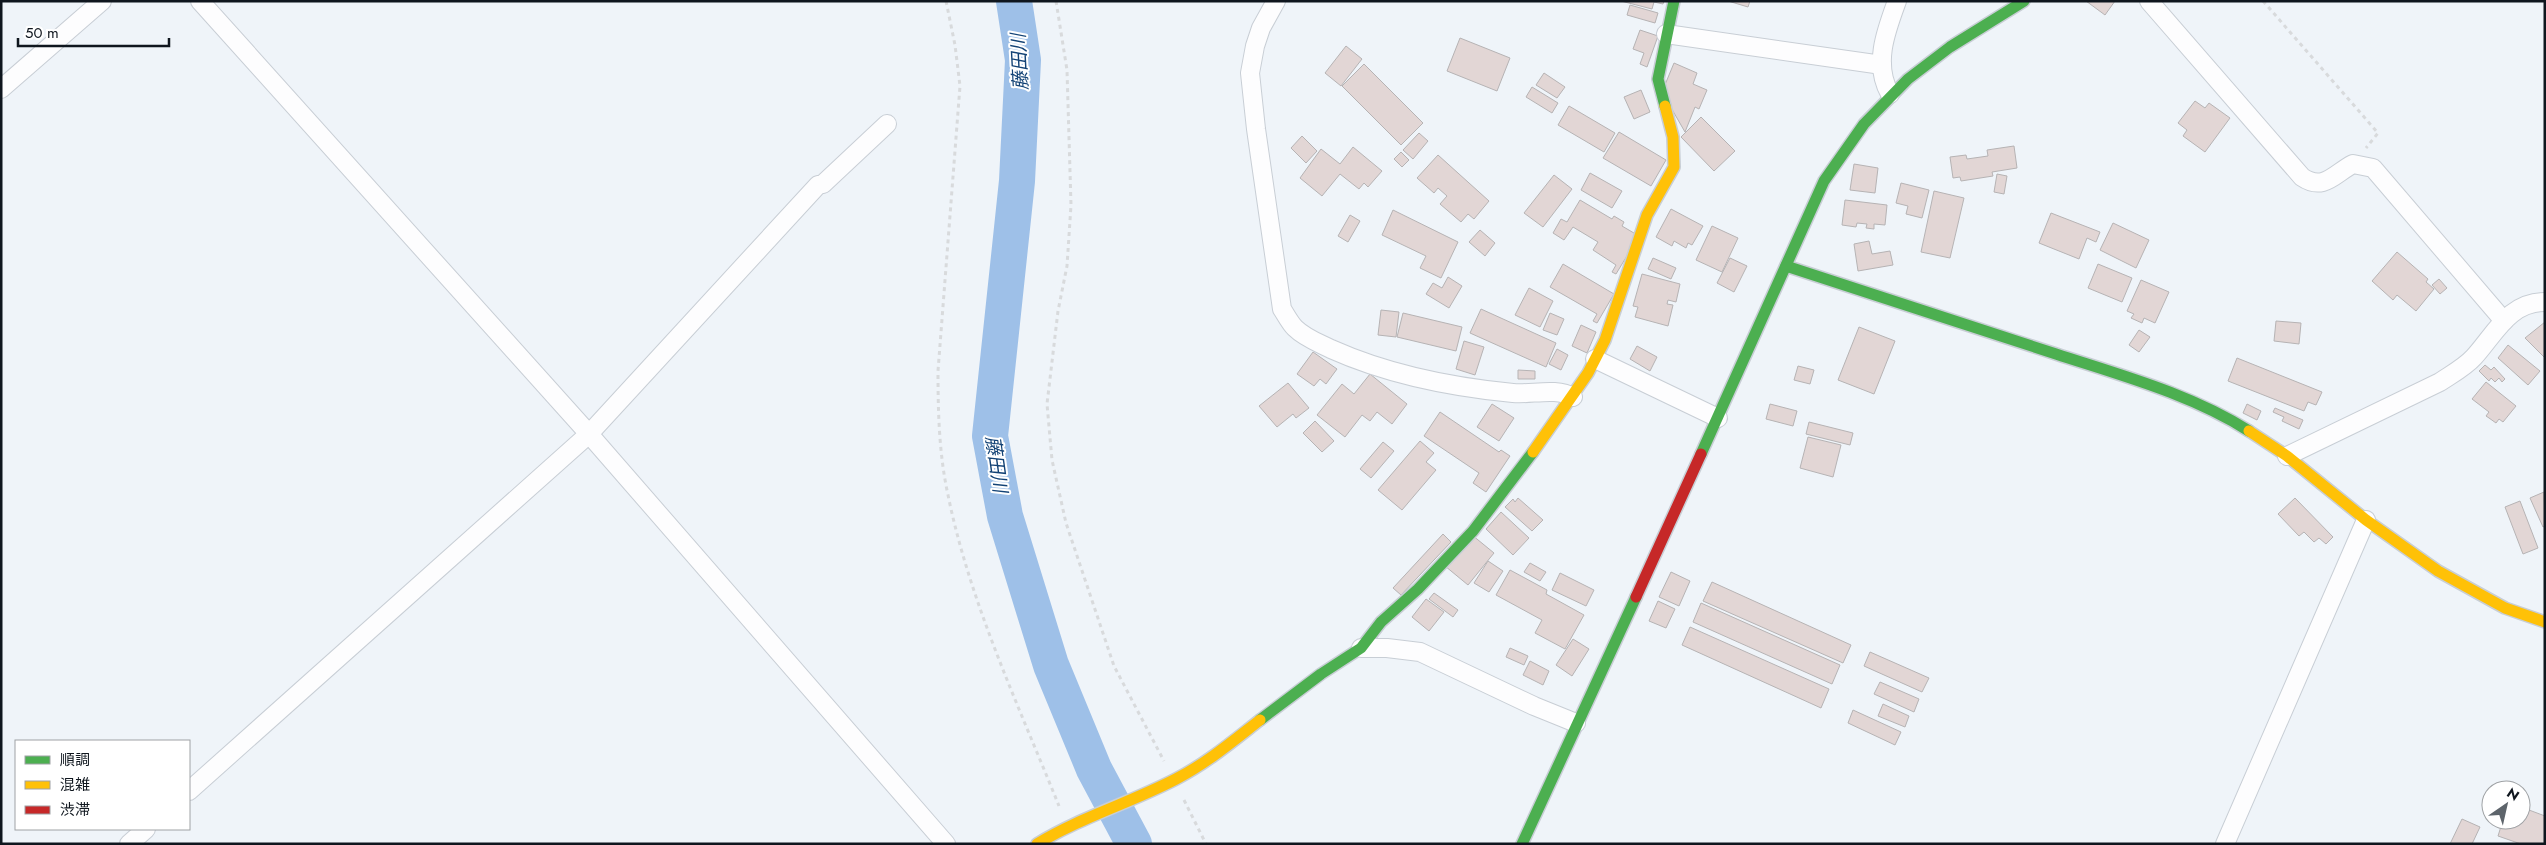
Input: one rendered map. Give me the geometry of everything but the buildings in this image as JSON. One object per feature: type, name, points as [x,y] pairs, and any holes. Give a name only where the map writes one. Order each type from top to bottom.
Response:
[{"type":"street","points":[[1,89],[102,1]]},
{"type":"street","points":[[200,1],[589,434],[946,844]]},
{"type":"street","points":[[1276,1],[1261,28],[1255,46],[1250,73],[1256,129],[1282,309],[1295,328],[1316,342],[1358,361],[1391,372],[1436,382],[1498,391],[1558,392],[1573,397]]},
{"type":"street","points":[[1037,844],[1067,826],[1174,780],[1204,764],[1321,674],[1361,648],[1365,640],[1381,622],[1418,589],[1473,531],[1573,397],[1595,359],[1605,340],[1629,274],[1646,215],[1674,166],[1673,137],[1658,79],[1674,1]]},
{"type":"street","points":[[1890,94],[1884,82],[1882,46],[1897,1]]},
{"type":"street","points":[[1522,844],[1576,722],[1718,418],[1824,181],[1864,124],[1890,94],[1950,47],[2024,1]]},
{"type":"street","points":[[2149,1],[2302,177],[2308,180],[2327,182],[2348,166],[2358,164],[2373,168],[2504,321]]},
{"type":"street","points":[[1666,34],[1882,65]]},
{"type":"street","points":[[190,790],[589,434],[818,184],[823,184],[886,124]]},
{"type":"street","points":[[1786,266],[2116,374],[2180,397],[2233,421],[2287,456],[2366,520],[2438,571],[2505,608],[2545,622]]},
{"type":"street","points":[[2287,456],[2440,382],[2463,367],[2517,309],[2545,302]]},
{"type":"street","points":[[1595,359],[1718,418]]},
{"type":"street","points":[[2225,844],[2366,520]]},
{"type":"street","points":[[1361,648],[1387,648],[1420,652],[1534,706],[1576,722]]},
{"type":"street","points":[[129,844],[145,830]]},
{"type":"path","points":[[946,1],[955,45],[960,86],[938,371],[942,462],[956,530],[979,609],[1067,826]]},
{"type":"path","points":[[1056,1],[1068,70],[1071,206],[1067,266],[1058,311],[1047,404],[1052,460],[1066,523],[1114,666],[1206,844]]},
{"type":"path","points":[[2263,1],[2378,133],[2359,157],[2358,164]]},
{"type":"waterway","name":"藤田川","points":[[1014,1],[1023,60],[1017,181],[990,436],[1005,516],[1051,665],[1094,769],[1134,844]]},
{"type":"traffic: fast","points":[[1665,106],[1658,79],[1674,1]]},
{"type":"traffic: fast","points":[[1701,454],[1824,181],[1864,124],[1908,79],[1950,47],[2024,1]]},
{"type":"traffic: fast","points":[[1786,266],[2155,387],[2203,406],[2249,431]]},
{"type":"traffic: fast","points":[[1260,720],[1321,674],[1361,648],[1381,622],[1418,589],[1473,531],[1533,452]]},
{"type":"traffic: fast","points":[[1522,844],[1636,597]]},
{"type":"traffic: slow","points":[[1533,452],[1588,373],[1605,340],[1647,215],[1674,167],[1673,137],[1665,106]]},
{"type":"traffic: slow","points":[[2249,431],[2287,456],[2366,520],[2438,571],[2505,608],[2545,622]]},
{"type":"traffic: slow","points":[[1037,844],[1054,834],[1159,788],[1187,773],[1220,751],[1260,720]]},
{"type":"traffic: jam","points":[[1636,597],[1701,454]]}]
